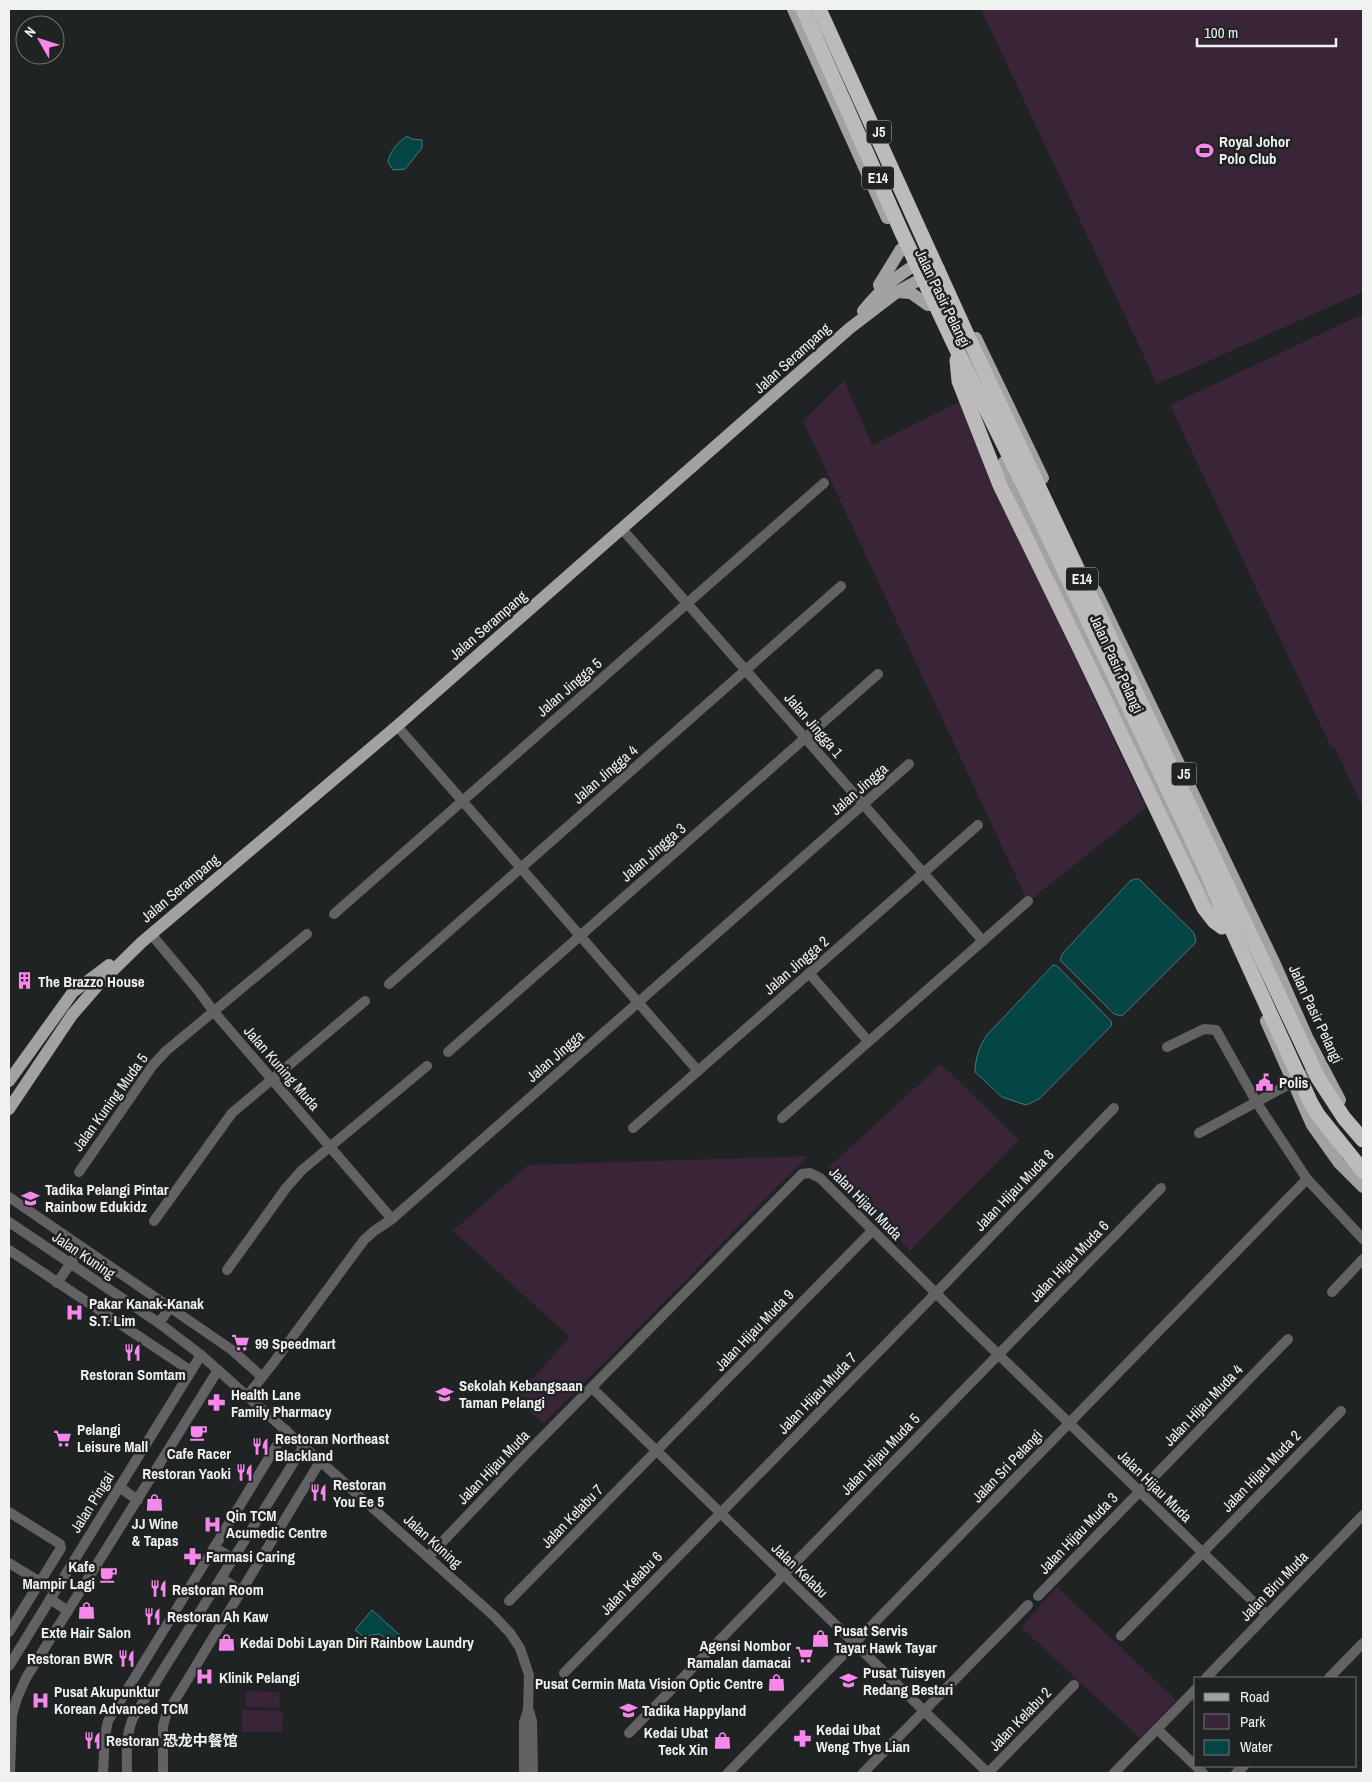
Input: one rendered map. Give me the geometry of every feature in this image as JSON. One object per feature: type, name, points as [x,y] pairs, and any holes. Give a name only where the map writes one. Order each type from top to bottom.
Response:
[{"type":"highway","name":"E14","points":[[803,9],[902,233],[1203,863],[1226,919],[1311,1103],[1322,1121],[1363,1171]]},
{"type":"highway","name":"E14","points":[[819,9],[974,350],[1318,1078],[1344,1118],[1363,1140]]},
{"type":"highway","points":[[955,346],[959,381],[1000,485],[1204,908],[1214,921],[1222,927]]},
{"type":"main road","name":"Jalan Pasir Pelangi","points":[[792,9],[916,280],[1236,954],[1312,1125],[1325,1145],[1363,1187]]},
{"type":"main road","name":"Jalan Pasir Pelangi","points":[[825,9],[932,255],[985,356],[1274,962],[1307,1037],[1337,1095],[1363,1133]]},
{"type":"main road","points":[[871,301],[902,249]]},
{"type":"main road","name":"Jalan Serampang","points":[[850,328],[887,284],[910,267],[932,255]]},
{"type":"main road","name":"Jalan Serampang","points":[[9,1109],[72,1015],[99,984],[147,938],[397,726],[850,328],[897,292],[939,269]]},
{"type":"main road","points":[[897,292],[912,293],[928,305]]},
{"type":"main road","name":"Jalan Serampang","points":[[9,1081],[73,992],[147,938]]},
{"type":"street","name":"Jalan Jingga 5","points":[[334,914],[824,483]]},
{"type":"street","name":"Jalan Jingga 1","points":[[622,529],[983,941]]},
{"type":"street","name":"Jalan Jingga 4","points":[[388,984],[841,586]]},
{"type":"street","name":"Jalan Jingga 3","points":[[448,1052],[878,674]]},
{"type":"street","points":[[397,726],[698,1071]]},
{"type":"street","name":"Jalan Jingga","points":[[247,1396],[364,1240],[392,1219],[910,764]]},
{"type":"street","name":"Jalan Jingga 2","points":[[633,1128],[978,825]]},
{"type":"street","points":[[782,1118],[1028,901]]},
{"type":"street","name":"Jalan Kuning Muda 5","points":[[79,1172],[153,1065],[166,1051],[306,934]]},
{"type":"street","name":"Jalan Kuning Muda","points":[[147,938],[197,990],[392,1219]]},
{"type":"street","points":[[809,974],[868,1041]]},
{"type":"street","points":[[154,1221],[232,1113],[365,1001]]},
{"type":"street","points":[[1167,1047],[1204,1029],[1216,1030],[1257,1103],[1307,1179],[1363,1239]]},
{"type":"street","points":[[227,1270],[286,1188],[302,1170],[427,1066]]},
{"type":"street","points":[[1199,1133],[1322,1067]]},
{"type":"street","name":"Jalan Hijau Muda 8","points":[[936,1293],[1114,1108]]},
{"type":"street","name":"Jalan Hijau Muda","points":[[428,1556],[802,1174],[810,1173],[820,1178],[872,1231],[1267,1615]]},
{"type":"street","name":"Jalan Sri Pelangi","points":[[728,1773],[1307,1179]]},
{"type":"street","name":"Jalan Hijau Muda 6","points":[[999,1354],[1161,1188]]},
{"type":"street","points":[[9,1196],[232,1350],[262,1377]]},
{"type":"street","name":"Jalan Kuning","points":[[9,1222],[159,1323],[201,1355],[428,1556],[510,1633],[520,1648],[529,1675],[528,1710],[524,1722],[524,1773]]},
{"type":"street","name":"Jalan Hijau Muda 9","points":[[657,1451],[872,1231]]},
{"type":"street","points":[[57,1283],[82,1247]]},
{"type":"street","points":[[9,1250],[191,1371]]},
{"type":"street","points":[[1332,1292],[1363,1259]]},
{"type":"street","name":"Jalan Hijau Muda 7","points":[[720,1513],[936,1293]]},
{"type":"street","points":[[159,1323],[170,1306]]},
{"type":"street","name":"Jalan Hijau Muda 4","points":[[1140,1491],[1288,1339]]},
{"type":"street","name":"Jalan Hijau Muda 5","points":[[629,1733],[999,1354]]},
{"type":"street","name":"Jalan Pingai","points":[[9,1666],[201,1355]]},
{"type":"street","points":[[10,1773],[12,1714],[26,1678],[218,1370]]},
{"type":"street","name":"Jalan Kelabu","points":[[592,1388],[988,1773]]},
{"type":"street","name":"Jalan Hijau Muda 2","points":[[1121,1636],[1341,1411]]},
{"type":"street","points":[[103,1773],[105,1735],[108,1721],[286,1430]]},
{"type":"street","points":[[128,1773],[127,1740],[133,1718],[304,1446]]},
{"type":"street","name":"Jalan Kelabu 7","points":[[509,1601],[657,1451]]},
{"type":"street","points":[[163,1773],[163,1726],[166,1715],[321,1460]]},
{"type":"street","points":[[119,1488],[138,1500]]},
{"type":"street","name":"Jalan Hijau Muda 3","points":[[1038,1596],[1140,1491]]},
{"type":"street","points":[[9,1512],[61,1545],[61,1548],[9,1632]]},
{"type":"street","name":"Jalan Kelabu 6","points":[[564,1673],[720,1513]]},
{"type":"street","name":"Jalan Biru Muda","points":[[1207,1677],[1363,1516]]},
{"type":"street","points":[[214,1547],[233,1559]]},
{"type":"street","points":[[9,1563],[40,1582],[68,1611]]},
{"type":"street","points":[[221,1578],[241,1591]]},
{"type":"street","points":[[863,1773],[1028,1606]]},
{"type":"street","points":[[1330,1677],[1363,1643]]},
{"type":"street","name":"Jalan Kelabu 2","points":[[988,1773],[1074,1685]]},
{"type":"street","points":[[1114,1773],[1194,1691]]},
{"type":"street","name":"Jalan Kuning","points":[[528,1710],[532,1721],[532,1773]]},
{"type":"street","points":[[1157,1729],[1194,1764]]},
{"type":"green space","name":"Royal Johor Polo Club","points":[[981,9],[1363,9],[1363,292],[1157,384]]},
{"type":"green space","points":[[1363,314],[1363,808],[1334,746],[1331,747],[1170,405]]},
{"type":"green space","points":[[844,380],[872,445],[961,401],[1023,547],[1146,808],[1028,902],[803,421]]},
{"type":"green space","points":[[941,1064],[1019,1140],[910,1251],[829,1167]]},
{"type":"green space","points":[[808,1156],[543,1424],[515,1398],[570,1337],[453,1231],[528,1165]]},
{"type":"green space","points":[[1057,1587],[1176,1700],[1140,1738],[1021,1627]]},
{"type":"green space","points":[[246,1691],[280,1692],[279,1708],[246,1707]]},
{"type":"green space","points":[[242,1710],[283,1711],[282,1732],[242,1732]]},
{"type":"water","points":[[407,136],[412,139],[422,140],[422,148],[405,169],[393,170],[388,162],[391,154]]},
{"type":"water","points":[[1139,879],[1194,933],[1196,942],[1122,1016],[1114,1014],[1060,960],[1063,953],[1130,881]]},
{"type":"water","points":[[1053,965],[1057,966],[1111,1021],[1112,1025],[1039,1099],[1026,1105],[1002,1097],[975,1072],[976,1062],[980,1047],[987,1035]]},
{"type":"water","points":[[372,1610],[403,1638],[399,1643],[395,1639],[391,1643],[380,1634],[363,1636],[355,1630]]},
{"type":"place","name":"Royal Johor Polo Club","points":[[1205,150]]},
{"type":"place","name":"The Brazzo House","points":[[24,981]]},
{"type":"place","name":"Polis","points":[[1265,1082]]},
{"type":"place","name":"Tadika Pelangi Pintar Rainbow Edukidz","points":[[31,1198]]},
{"type":"place","name":"Pakar Kanak-Kanak S.T. Lim","points":[[75,1312]]},
{"type":"place","name":"99 Speedmart","points":[[241,1343]]},
{"type":"place","name":"Restoran Somtam","points":[[133,1353]]},
{"type":"place","name":"Sekolah Kebangsaan Taman Pelangi","points":[[445,1394]]},
{"type":"place","name":"Health Lane Family Pharmacy","points":[[217,1403]]},
{"type":"place","name":"Cafe Racer","points":[[199,1432]]},
{"type":"place","name":"Pelangi Leisure Mall","points":[[63,1438]]},
{"type":"place","name":"Restoran Northeast Blackland","points":[[261,1447]]},
{"type":"place","name":"Restoran Yaoki","points":[[245,1473]]},
{"type":"place","name":"Restoran You Ee 5","points":[[319,1493]]},
{"type":"place","name":"JJ Wine & Tapas","points":[[155,1502]]},
{"type":"place","name":"Qin TCM Acumedic Centre","points":[[212,1524]]},
{"type":"place","name":"Farmasi Caring","points":[[192,1556]]},
{"type":"place","name":"Kafe Mampir Lagi","points":[[109,1575]]},
{"type":"place","name":"Restoran Room","points":[[158,1589]]},
{"type":"place","name":"Exte Hair Salon","points":[[86,1611]]},
{"type":"place","name":"Restoran Ah Kaw","points":[[153,1616]]},
{"type":"place","name":"Pusat Servis Tayar Hawk Tayar","points":[[820,1639]]},
{"type":"place","name":"Kedai Dobi Layan Diri Rainbow Laundry","points":[[226,1642]]},
{"type":"place","name":"Agensi Nombor Ramalan damacai","points":[[805,1654]]},
{"type":"place","name":"Restoran BWR","points":[[127,1658]]},
{"type":"place","name":"Klinik Pelangi","points":[[205,1677]]},
{"type":"place","name":"Pusat Tuisyen Redang Bestari","points":[[849,1681]]},
{"type":"place","name":"Pusat Cermin Mata Vision Optic Centre","points":[[777,1683]]},
{"type":"place","name":"Pusat Akupunktur Korean Advanced TCM","points":[[40,1700]]},
{"type":"place","name":"Tadika Happyland","points":[[628,1710]]},
{"type":"place","name":"Kedai Ubat Weng Thye Lian","points":[[802,1738]]},
{"type":"place","name":"Restoran 恐龙中餐馆","points":[[92,1740]]},
{"type":"place","name":"Kedai Ubat Teck Xin","points":[[722,1741]]}]
